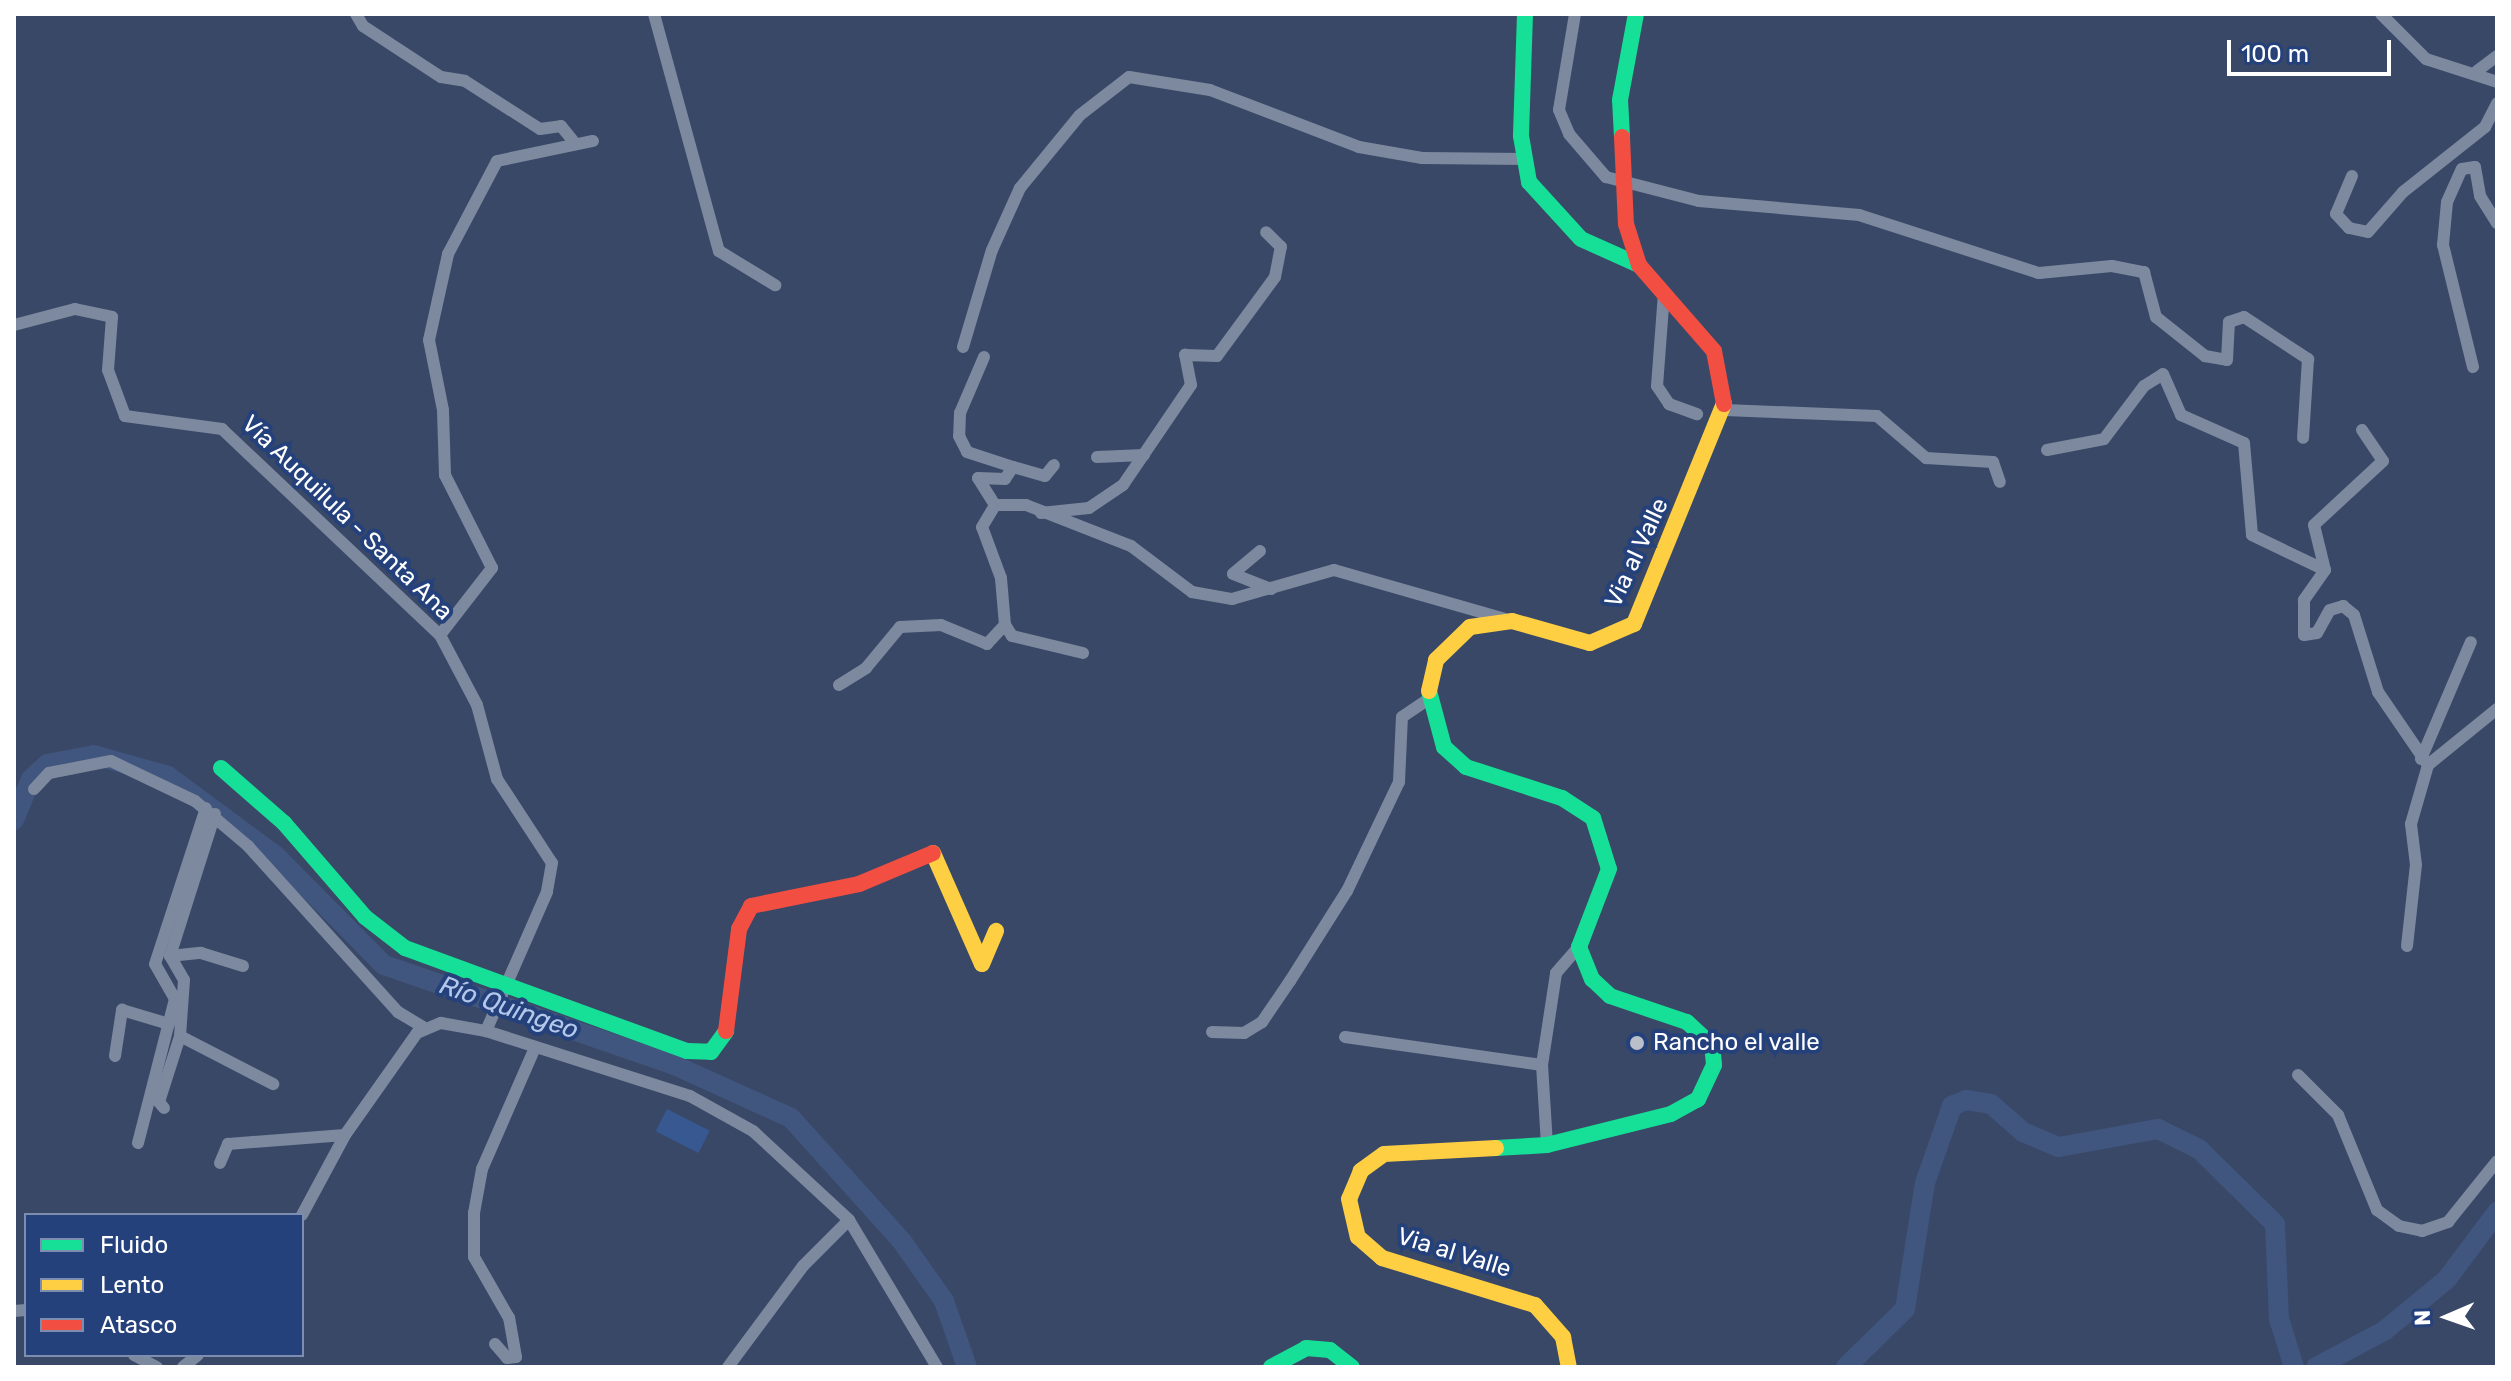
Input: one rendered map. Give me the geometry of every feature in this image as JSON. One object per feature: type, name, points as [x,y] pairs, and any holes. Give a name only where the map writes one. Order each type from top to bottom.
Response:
[{"type":"main road","points":[[1525,14],[1524,159],[1539,199],[1566,227],[1599,251],[1639,265],[1664,293],[1714,351],[1725,410]]},
{"type":"main road","points":[[1636,14],[1622,59],[1622,184],[1639,265]]},
{"type":"main road","name":"Via al Valle","points":[[1426,701],[1436,660],[1456,633],[1512,621],[1590,643],[1634,624],[1725,410]]},
{"type":"main road","points":[[1426,701],[1444,747],[1466,767],[1562,798],[1599,827],[1606,887],[1579,947]]},
{"type":"main road","points":[[221,768],[394,940],[505,990],[687,1051],[711,1052],[738,1007],[742,912],[859,884],[924,850],[938,854],[982,964],[996,931]]},
{"type":"main road","name":"Via al Valle","points":[[1569,1367],[1563,1337],[1535,1305],[1382,1258],[1358,1237],[1349,1212],[1361,1171],[1384,1154],[1547,1145],[1685,1108],[1706,1089],[1714,1065],[1712,1045],[1687,1022],[1601,989],[1579,947]]},
{"type":"main road","points":[[1271,1367],[1306,1348],[1330,1350],[1352,1367]]},
{"type":"street","points":[[356,14],[363,26],[441,77],[465,81],[540,129],[561,126],[573,141]]},
{"type":"street","points":[[654,14],[719,251],[775,285]]},
{"type":"street","points":[[1575,14],[1559,110],[1586,156],[1622,184],[1699,201],[1859,215],[2039,273],[2112,266],[2144,272],[2156,317],[2205,356],[2227,360],[2229,322],[2244,317],[2308,359],[2303,438]]},
{"type":"street","points":[[2381,14],[2426,59],[2477,71],[2497,82]]},
{"type":"street","points":[[2477,71],[2497,56]]},
{"type":"street","points":[[963,347],[992,250],[1020,188],[1080,115],[1129,77],[1210,90],[1299,131],[1359,147],[1422,158],[1524,159]]},
{"type":"street","points":[[2352,176],[2336,214],[2349,228],[2368,232],[2403,192],[2485,127],[2497,103]]},
{"type":"street","points":[[440,635],[492,568],[445,475],[443,410],[429,340],[440,281],[497,161],[560,151],[573,141],[593,141]]},
{"type":"street","points":[[2473,367],[2443,245],[2447,202],[2462,169],[2475,167],[2480,196],[2497,223]]},
{"type":"street","points":[[1041,513],[1107,498],[1144,455],[1191,385],[1185,355],[1217,356],[1275,277],[1281,247],[1266,232]]},
{"type":"street","points":[[1664,293],[1657,386],[1669,404],[1697,414]]},
{"type":"street","name":"Vía Auquilula - Santa Ana","points":[[14,325],[75,309],[112,317],[108,370],[125,416],[222,429],[440,635],[477,705],[497,779],[552,863],[505,990],[488,1026]]},
{"type":"street","points":[[984,357],[960,413],[962,446],[1013,467],[1045,476],[1054,465]]},
{"type":"street","points":[[2047,450],[2104,439],[2144,386],[2163,374],[2181,415],[2244,443],[2252,535],[2325,570]]},
{"type":"street","points":[[1725,410],[1877,416],[1926,458],[1993,462],[2000,482]]},
{"type":"street","points":[[2362,430],[2383,461],[2314,525],[2325,570],[2304,600],[2304,635],[2317,633],[2330,610],[2343,606],[2354,615],[2378,692],[2425,762]]},
{"type":"street","points":[[1097,457],[1144,455]]},
{"type":"street","points":[[995,505],[978,478],[1005,479],[1013,467]]},
{"type":"street","points":[[1083,653],[1012,636],[1005,625],[1001,578],[982,527],[995,505],[1012,501],[1131,546],[1192,592],[1232,599],[1274,590],[1334,570],[1512,621]]},
{"type":"street","points":[[1260,551],[1233,574],[1274,590]]},
{"type":"street","points":[[839,685],[911,623],[941,625],[987,644],[1005,625]]},
{"type":"street","points":[[2407,946],[2416,865],[2411,824],[2425,762],[2471,642]]},
{"type":"street","points":[[1212,1032],[1244,1033],[1262,1022],[1290,981],[1347,891],[1399,782],[1402,717],[1426,701]]},
{"type":"street","points":[[2425,762],[2497,709]]},
{"type":"street","points":[[34,789],[49,773],[111,761],[210,811],[366,980],[423,1027],[488,1026],[534,1050],[719,1108],[849,1220],[937,1367]]},
{"type":"street","points":[[164,1108],[159,1102],[180,1036],[184,980],[170,956],[210,811]]},
{"type":"street","points":[[138,1143],[169,1024],[174,987],[155,964],[210,811]]},
{"type":"street","points":[[1547,1145],[1542,1065],[1556,973],[1579,947]]},
{"type":"street","points":[[170,956],[201,953],[243,966]]},
{"type":"street","points":[[115,1056],[122,1010],[169,1024]]},
{"type":"street","points":[[303,1213],[345,1135],[423,1027]]},
{"type":"street","points":[[180,1036],[273,1084]]},
{"type":"street","points":[[1345,1037],[1542,1065]]},
{"type":"street","points":[[495,1344],[507,1358],[516,1357],[509,1318],[470,1243],[482,1169],[534,1050]]},
{"type":"street","points":[[2298,1075],[2338,1115],[2377,1210],[2399,1226],[2422,1231],[2448,1222],[2497,1161]]},
{"type":"street","points":[[220,1163],[228,1144],[345,1135]]},
{"type":"street","points":[[728,1367],[803,1266],[849,1220]]},
{"type":"street","points":[[138,1357],[157,1367]]},
{"type":"shaded area","points":[[667,1109],[710,1131],[698,1153],[656,1131]]},
{"type":"waterway","name":"Río Quingeo","points":[[14,820],[31,779],[47,764],[94,755],[168,776],[276,856],[384,965],[672,1064],[791,1118],[901,1240],[944,1301],[967,1367]]},
{"type":"waterway","name":"Río Quingeo","points":[[1846,1367],[1905,1309],[1925,1183],[1952,1106],[1966,1100],[1991,1104],[2023,1132],[2059,1147],[2158,1129],[2199,1149],[2275,1224],[2279,1319],[2294,1367]]},
{"type":"waterway","name":"Río Quingeo","points":[[2316,1367],[2384,1331],[2447,1279],[2497,1212]]},
{"type":"traffic: fast","points":[[1525,14],[1521,136],[1529,182],[1581,239],[1639,265]]},
{"type":"traffic: fast","points":[[1622,137],[1620,100],[1636,14]]},
{"type":"traffic: fast","points":[[1429,691],[1444,747],[1466,767],[1562,798],[1593,818],[1609,869],[1579,947],[1592,979],[1610,996],[1687,1022],[1712,1045],[1714,1065],[1698,1099],[1671,1114],[1547,1145],[1496,1148]]},
{"type":"traffic: fast","points":[[221,768],[284,823],[365,917],[405,948],[687,1051],[711,1052],[726,1031]]},
{"type":"traffic: fast","points":[[1271,1367],[1306,1348],[1330,1350],[1352,1367]]},
{"type":"traffic: slow","points":[[1429,691],[1436,660],[1470,627],[1512,621],[1590,643],[1634,624],[1724,404]]},
{"type":"traffic: slow","points":[[933,853],[982,964],[996,931]]},
{"type":"traffic: slow","points":[[1496,1148],[1384,1154],[1361,1171],[1349,1199],[1358,1237],[1382,1258],[1535,1305],[1563,1337],[1569,1367]]},
{"type":"traffic: jam","points":[[1622,137],[1626,224],[1639,265],[1714,351],[1724,404]]},
{"type":"traffic: jam","points":[[726,1031],[739,929],[751,906],[859,884],[933,853]]},
{"type":"place","name":"Rancho el valle","points":[[1637,1043]]}]
